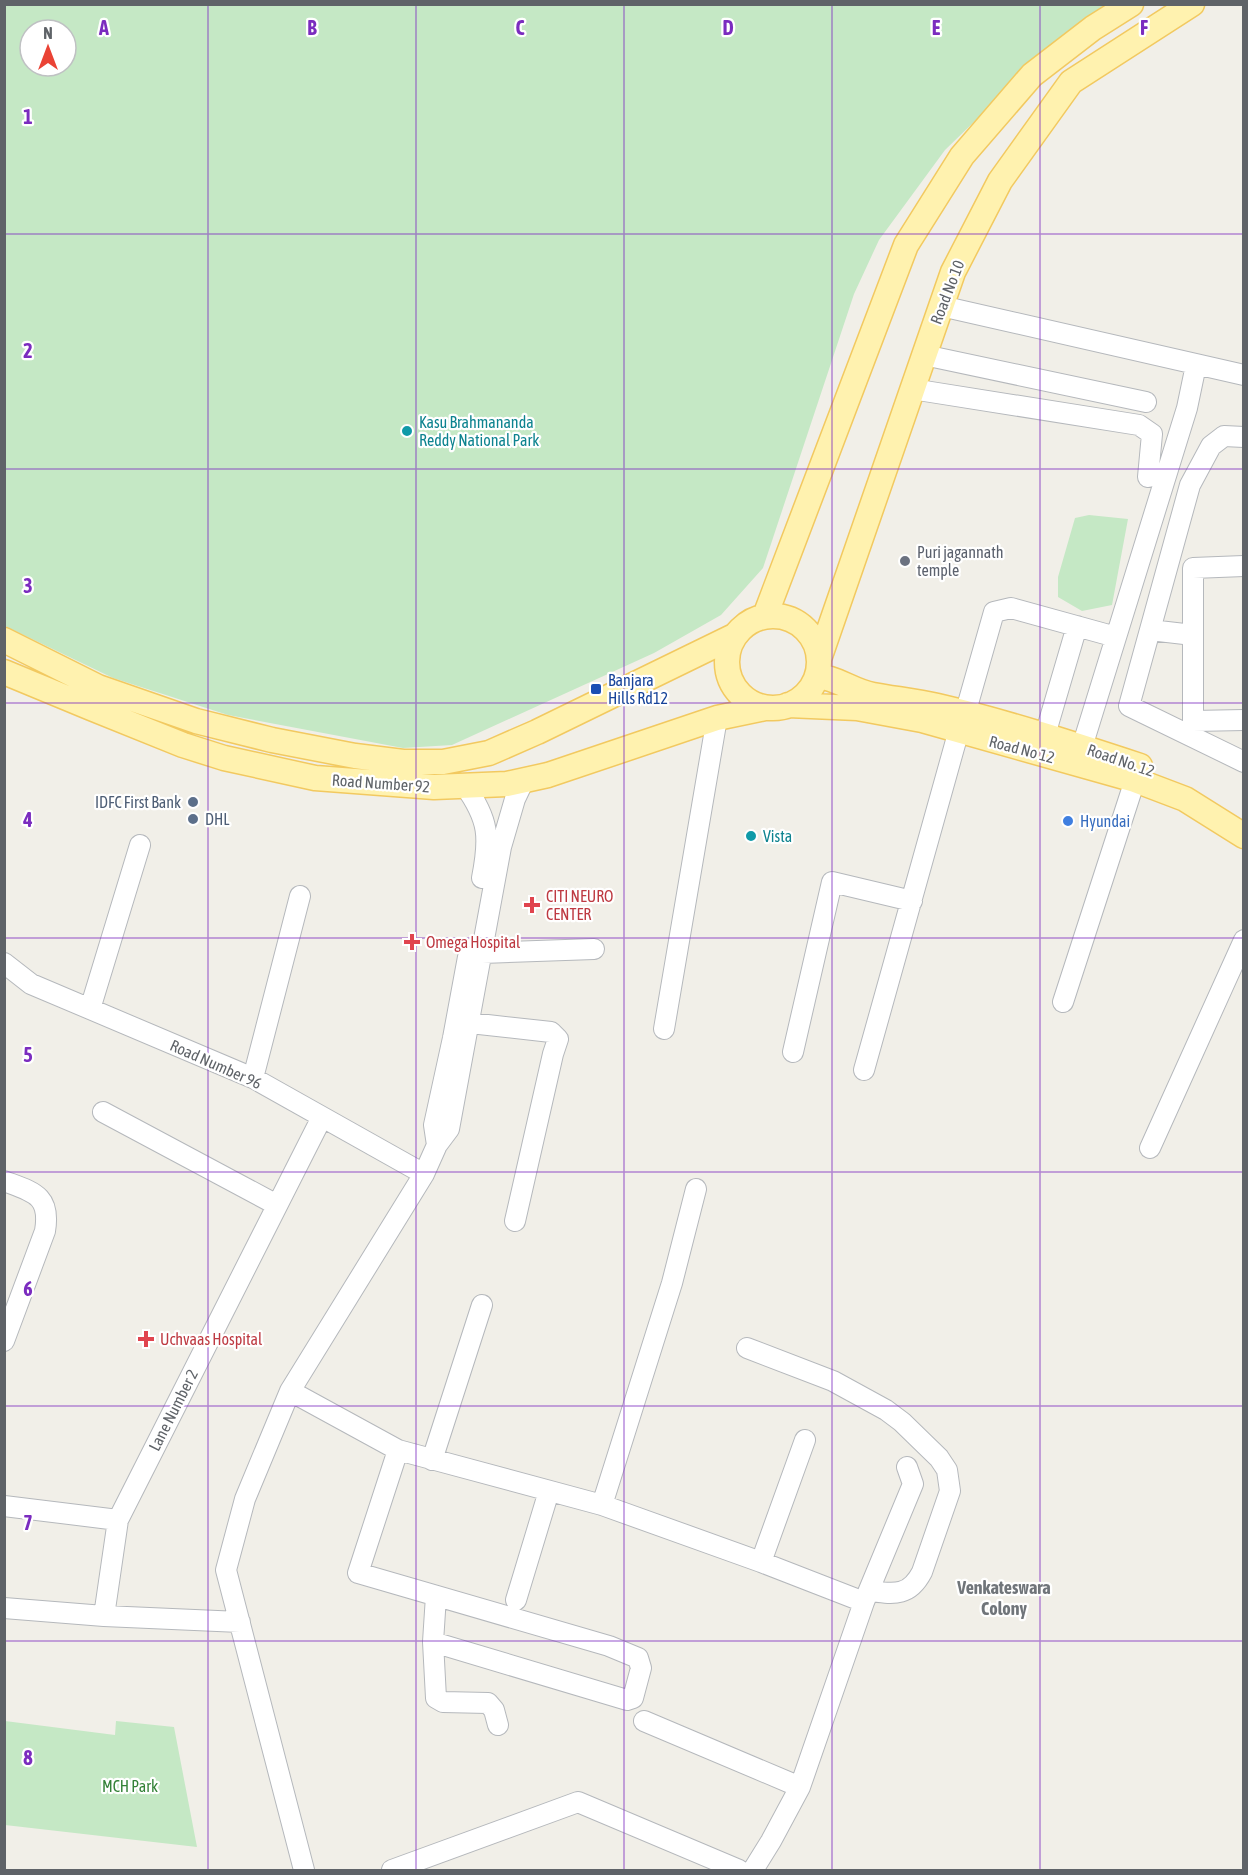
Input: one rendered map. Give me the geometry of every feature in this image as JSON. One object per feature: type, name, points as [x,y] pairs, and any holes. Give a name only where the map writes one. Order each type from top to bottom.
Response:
[{"type":"main road","points":[[765,616],[906,245],[962,156],[1032,75],[1093,28],[1131,4]]},
{"type":"main road","name":"Road No 10","points":[[818,668],[953,272],[1000,181],[1071,82],[1192,4]]},
{"type":"main road","points":[[765,616],[781,616],[796,621],[808,631],[816,644],[818,668],[806,694],[777,706],[751,703],[739,693],[730,680],[726,666],[727,650],[734,636],[748,623],[765,616]]},
{"type":"main road","name":"Road Number 92","points":[[14,645],[98,687],[196,721],[321,750],[403,762],[443,762],[489,753],[611,697],[734,636]]},
{"type":"main road","points":[[8,673],[14,645]]},
{"type":"main road","name":"Road No. 12","points":[[818,668],[852,689],[871,695],[936,705],[962,722],[1045,735],[1144,767],[1197,789],[1244,818]]},
{"type":"main road","name":"Road Number 92","points":[[8,673],[183,745],[246,764],[315,778],[434,787],[507,784],[549,775],[717,718],[777,706]]},
{"type":"main road","name":"Road No 12","points":[[777,706],[857,708],[922,720],[962,722],[1185,799],[1244,836]]},
{"type":"main road","points":[[315,778],[321,750]]},
{"type":"street","points":[[941,306],[1244,375]]},
{"type":"street","points":[[924,355],[1146,402]]},
{"type":"street","points":[[1082,747],[1187,408],[1196,365]]},
{"type":"street","points":[[912,389],[1138,424],[1152,434],[1148,477]]},
{"type":"street","points":[[1244,437],[1224,436],[1211,446],[1190,485],[1129,706],[1244,762]]},
{"type":"street","points":[[1244,566],[1193,568],[1193,721],[1244,720]]},
{"type":"street","points":[[864,1070],[994,612],[1011,608],[1116,637]]},
{"type":"street","points":[[1045,735],[1077,626]]},
{"type":"street","points":[[1150,630],[1193,635]]},
{"type":"street","points":[[664,1029],[717,718]]},
{"type":"street","points":[[304,1870],[226,1570],[245,1499],[290,1391],[424,1174],[437,1145],[449,1129],[501,847],[515,799],[524,780]]},
{"type":"street","points":[[1063,1002],[1135,780]]},
{"type":"street","points":[[437,1145],[434,1125],[453,1038],[484,867],[487,838],[481,812],[465,786]]},
{"type":"street","points":[[90,1009],[140,845]]},
{"type":"street","points":[[793,1052],[832,882],[912,901]]},
{"type":"street","points":[[254,1078],[300,896]]},
{"type":"street","points":[[1150,1148],[1244,940]]},
{"type":"street","points":[[482,954],[594,949]]},
{"type":"street","name":"Road Number 96","points":[[4,963],[31,984],[254,1078],[424,1174]]},
{"type":"street","points":[[470,1023],[551,1032],[558,1039],[515,1221]]},
{"type":"street","points":[[104,1112],[278,1205]]},
{"type":"street","name":"Lane Number 2","points":[[104,1616],[118,1520],[322,1117]]},
{"type":"street","points":[[4,1181],[34,1193],[43,1201],[47,1217],[45,1231],[6,1330]]},
{"type":"street","points":[[602,1505],[672,1283],[696,1189]]},
{"type":"street","points":[[432,1460],[482,1305]]},
{"type":"street","points":[[290,1391],[398,1450],[602,1505],[761,1562],[867,1596],[903,1592],[917,1582],[922,1572],[950,1491],[947,1470],[902,1422],[886,1410],[833,1381],[747,1348]]},
{"type":"street","points":[[761,1562],[805,1440]]},
{"type":"street","points":[[398,1450],[358,1573],[634,1655],[638,1658],[641,1668],[633,1698],[627,1700],[433,1642]]},
{"type":"street","points":[[753,1870],[800,1787],[867,1596],[913,1484],[907,1467]]},
{"type":"street","points":[[516,1600],[549,1491]]},
{"type":"street","points":[[4,1506],[118,1520]]},
{"type":"street","points":[[436,1596],[433,1642],[436,1698],[444,1702],[488,1702],[494,1710],[498,1725]]},
{"type":"street","points":[[4,1608],[104,1616],[240,1622]]},
{"type":"street","points":[[644,1721],[800,1787]]},
{"type":"street","points":[[392,1870],[578,1802],[739,1870]]},
{"type":"green space","name":"Kasu Brahmananda Reddy National Park","points":[[4,5],[1123,5],[1039,59],[945,150],[879,240],[854,294],[763,568],[721,615],[654,653],[452,745],[403,748],[228,715],[113,678],[5,626]]},
{"type":"green space","points":[[1089,515],[1128,519],[1112,605],[1082,611],[1058,597],[1058,577],[1075,518]]},
{"type":"green space","name":"MCH Park","points":[[5,1721],[115,1735],[116,1721],[174,1727],[197,1847],[5,1825]]},
{"type":"place","name":"Kasu Brahmananda Reddy National Park","points":[[407,431]]},
{"type":"place","name":"Puri jagannath temple","points":[[905,561]]},
{"type":"place","name":"Banjara Hills Rd12","points":[[596,689]]},
{"type":"place","name":"IDFC First Bank","points":[[193,802]]},
{"type":"place","name":"DHL","points":[[193,819]]},
{"type":"place","name":"Hyundai","points":[[1068,821]]},
{"type":"place","name":"Vista","points":[[751,836]]},
{"type":"place","name":"CITI NEURO CENTER","points":[[532,905]]},
{"type":"place","name":"Omega Hospital","points":[[412,942]]},
{"type":"place","name":"Uchvaas Hospital","points":[[146,1339]]},
{"type":"district","name":"Venkateswara Colony","points":[[1004,1597]]}]
